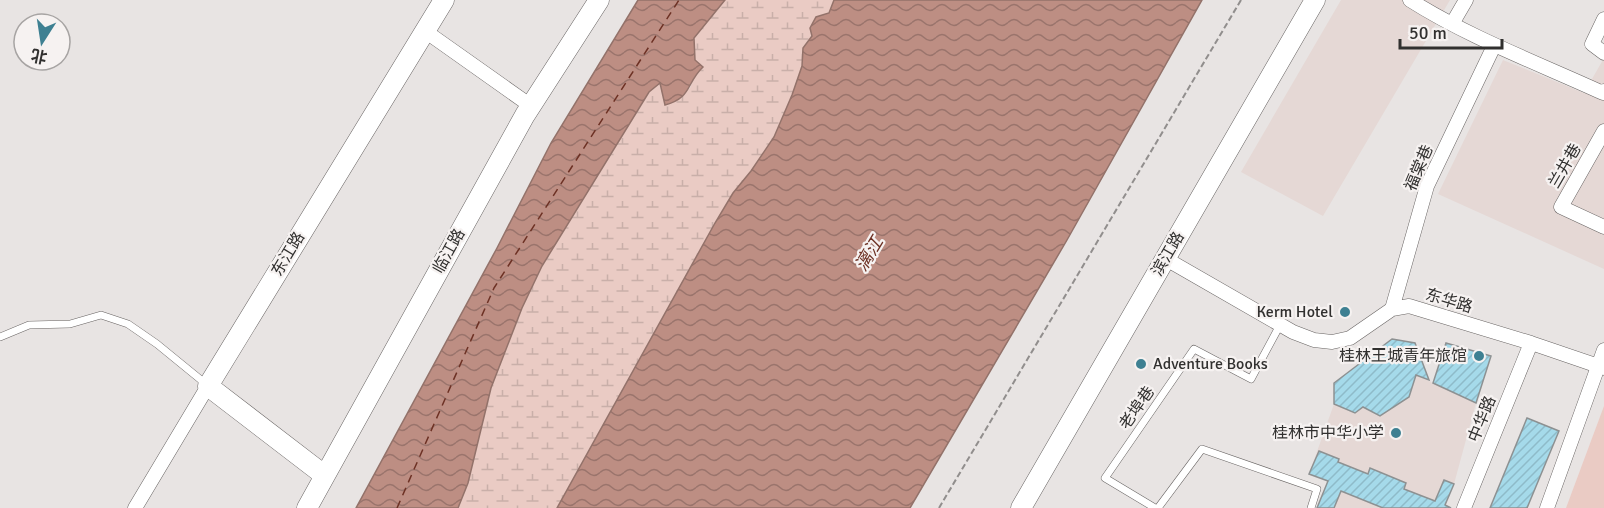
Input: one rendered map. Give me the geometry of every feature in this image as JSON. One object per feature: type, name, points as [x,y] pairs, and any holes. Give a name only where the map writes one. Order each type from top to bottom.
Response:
[{"type":"street","name":"东江路","points":[[135,508],[444,0]]},
{"type":"street","name":"临江路","points":[[307,508],[531,106],[599,0]]},
{"type":"street","name":"滨江路","points":[[1021,508],[1316,0]]},
{"type":"street","points":[[1410,0],[1433,15],[1604,93]]},
{"type":"street","points":[[1452,24],[1466,0]]},
{"type":"street","points":[[1604,19],[1592,44],[1604,53]]},
{"type":"street","points":[[424,31],[531,106]]},
{"type":"street","name":"福棠巷","points":[[1392,309],[1426,186],[1493,48]]},
{"type":"street","name":"兰井巷","points":[[1604,131],[1561,207],[1604,226]]},
{"type":"street","points":[[1166,259],[1280,325],[1314,340],[1332,342],[1350,338],[1392,309]]},
{"type":"street","name":"东华路","points":[[1392,309],[1409,306],[1601,367]]},
{"type":"street","name":"中华路","points":[[1464,508],[1531,343]]},
{"type":"street","points":[[1547,508],[1601,367],[1604,350]]},
{"type":"street","points":[[208,386],[324,475]]},
{"type":"lane","points":[[0,337],[29,324],[70,324],[101,315],[129,324],[158,344],[208,386]]},
{"type":"lane","name":"老埠巷","points":[[1280,325],[1251,379],[1194,349],[1105,478],[1157,508],[1203,449],[1317,489],[1311,508]]},
{"type":"path","points":[[939,508],[1241,0]]},
{"type":"shaded area","points":[[1341,0],[1450,0],[1323,216],[1241,172]]},
{"type":"shaded area","points":[[1604,58],[1604,269],[1438,194],[1503,60],[1584,93]]},
{"type":"shaded area","name":"桂林市中华小学","points":[[1416,375],[1476,403],[1454,484],[1445,505],[1438,508],[1317,508],[1328,481],[1309,474],[1334,404],[1355,413],[1363,407],[1380,415],[1409,397]]},
{"type":"green space","points":[[725,0],[834,0],[829,13],[816,17],[812,36],[803,48],[802,66],[792,95],[774,137],[733,193],[715,223],[557,508],[458,508],[468,483],[491,388],[522,308],[542,266],[649,92],[660,82],[665,105],[690,88],[695,75],[694,38]]},
{"type":"green space","points":[[1604,406],[1604,508],[1566,508]]},
{"type":"water","points":[[638,0],[725,0],[694,38],[695,60],[703,67],[684,94],[674,102],[665,105],[660,83],[649,92],[542,266],[522,308],[491,388],[468,483],[458,508],[356,508],[497,248],[551,143]]},
{"type":"water","name":"漓江","points":[[834,0],[1202,0],[1067,240],[910,508],[557,508],[715,223],[733,193],[774,137],[802,66],[803,48],[812,36],[810,28],[816,17],[829,13]]},
{"type":"building","points":[[1392,339],[1415,343],[1429,380],[1416,375],[1409,397],[1380,416],[1363,407],[1355,413],[1334,404],[1334,383]]},
{"type":"building","points":[[1446,343],[1491,356],[1476,403],[1433,383]]},
{"type":"building","points":[[1527,418],[1559,431],[1527,508],[1490,508]]},
{"type":"building","points":[[1319,451],[1339,459],[1338,462],[1368,474],[1370,468],[1406,483],[1404,489],[1435,501],[1444,480],[1454,484],[1445,505],[1451,508],[1383,508],[1341,491],[1334,508],[1317,508],[1328,481],[1309,474]]},
{"type":"ferry route","points":[[397,508],[494,288],[679,0]]},
{"type":"place","name":"Kerm Hotel","points":[[1345,312]]},
{"type":"place","name":"桂林王城青年旅馆","points":[[1479,356]]},
{"type":"place","name":"Adventure Books","points":[[1141,364]]},
{"type":"place","name":"桂林市中华小学","points":[[1396,433]]}]
